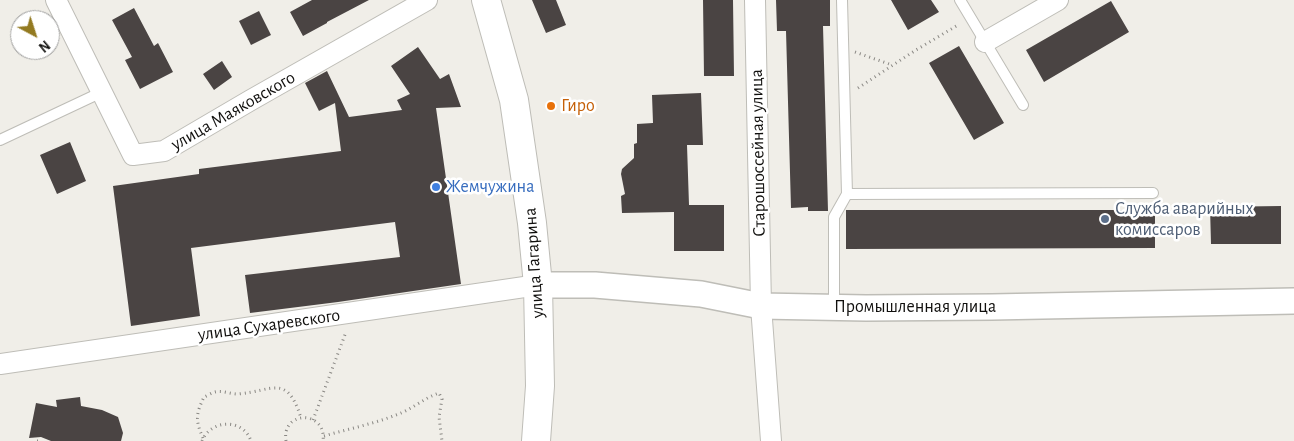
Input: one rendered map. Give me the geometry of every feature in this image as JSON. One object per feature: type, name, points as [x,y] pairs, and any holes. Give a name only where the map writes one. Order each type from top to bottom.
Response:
[{"type":"main road","name":"улица Гагарина","points":[[486,0],[514,100],[532,223],[538,285],[540,386],[536,441]]},
{"type":"street","name":"улица Маяковского","points":[[56,0],[133,155],[164,152],[427,0]]},
{"type":"street","name":"Старошоссейная улица","points":[[754,0],[761,306],[771,441]]},
{"type":"street","points":[[985,42],[1058,0]]},
{"type":"street","name":"Промышленная улица","points":[[538,285],[595,284],[701,294],[761,306],[1002,307],[1294,301]]},
{"type":"street","name":"улица Сухаревского","points":[[0,364],[538,285]]},
{"type":"lane","points":[[834,307],[834,217],[847,194],[842,0]]},
{"type":"lane","points":[[960,0],[1023,106]]},
{"type":"lane","points":[[0,140],[102,92]]},
{"type":"lane","points":[[847,194],[1153,193]]},
{"type":"path","points":[[844,96],[971,18]]},
{"type":"path","points":[[843,48],[892,65]]},
{"type":"path","points":[[313,420],[353,312]]},
{"type":"path","points":[[203,439],[198,426],[198,412],[204,397],[216,392],[237,394],[274,387],[289,392],[297,404],[301,418]]},
{"type":"path","points":[[324,436],[399,414],[439,393],[442,399],[439,417],[442,441]]},
{"type":"path","points":[[286,441],[288,426],[291,422],[301,418],[313,420],[321,426],[324,436],[323,441]]},
{"type":"path","points":[[203,439],[208,431],[215,426],[231,424],[245,431],[251,441]]},
{"type":"building","points":[[312,0],[369,0],[303,36],[290,12]]},
{"type":"building","points":[[532,0],[556,0],[566,25],[546,33]]},
{"type":"building","points":[[703,0],[733,0],[734,76],[704,76]]},
{"type":"building","points":[[776,0],[830,0],[830,26],[823,26],[828,211],[808,211],[808,207],[791,208],[786,31],[777,31]]},
{"type":"building","points":[[891,0],[931,0],[939,12],[908,30]]},
{"type":"building","points":[[1111,1],[1129,32],[1044,82],[1026,50]]},
{"type":"building","points":[[134,8],[154,46],[158,43],[173,72],[140,89],[125,60],[132,57],[112,20]]},
{"type":"building","points":[[259,11],[271,35],[251,45],[239,21]]},
{"type":"building","points":[[959,46],[1004,123],[974,140],[929,63]]},
{"type":"building","points":[[418,47],[440,79],[449,74],[461,107],[436,108],[461,284],[250,313],[245,275],[400,257],[395,222],[191,248],[200,316],[131,326],[113,186],[199,174],[199,169],[341,151],[335,103],[319,111],[305,83],[327,71],[349,117],[402,110],[397,100],[410,94],[391,66]]},
{"type":"building","points":[[222,61],[232,77],[214,90],[203,74]]},
{"type":"building","points":[[701,93],[703,145],[687,145],[689,205],[724,205],[724,251],[674,251],[674,212],[622,213],[621,196],[625,194],[621,174],[622,169],[634,158],[634,144],[637,143],[637,124],[653,123],[652,95]]},
{"type":"building","points":[[70,142],[86,181],[57,194],[40,155]]},
{"type":"building","points":[[1281,206],[1281,244],[1211,244],[1210,207]]},
{"type":"building","points":[[846,210],[1155,210],[1155,248],[846,249]]},
{"type":"building","points":[[80,397],[81,406],[102,410],[118,417],[123,433],[121,441],[51,441],[41,437],[29,438],[36,403],[57,407],[56,400]]},
{"type":"place","name":"Гиро","points":[[551,106]]},
{"type":"place","name":"Жемчужина","points":[[436,187]]},
{"type":"place","name":"Служба аварийных комиссаров","points":[[1105,219]]}]
